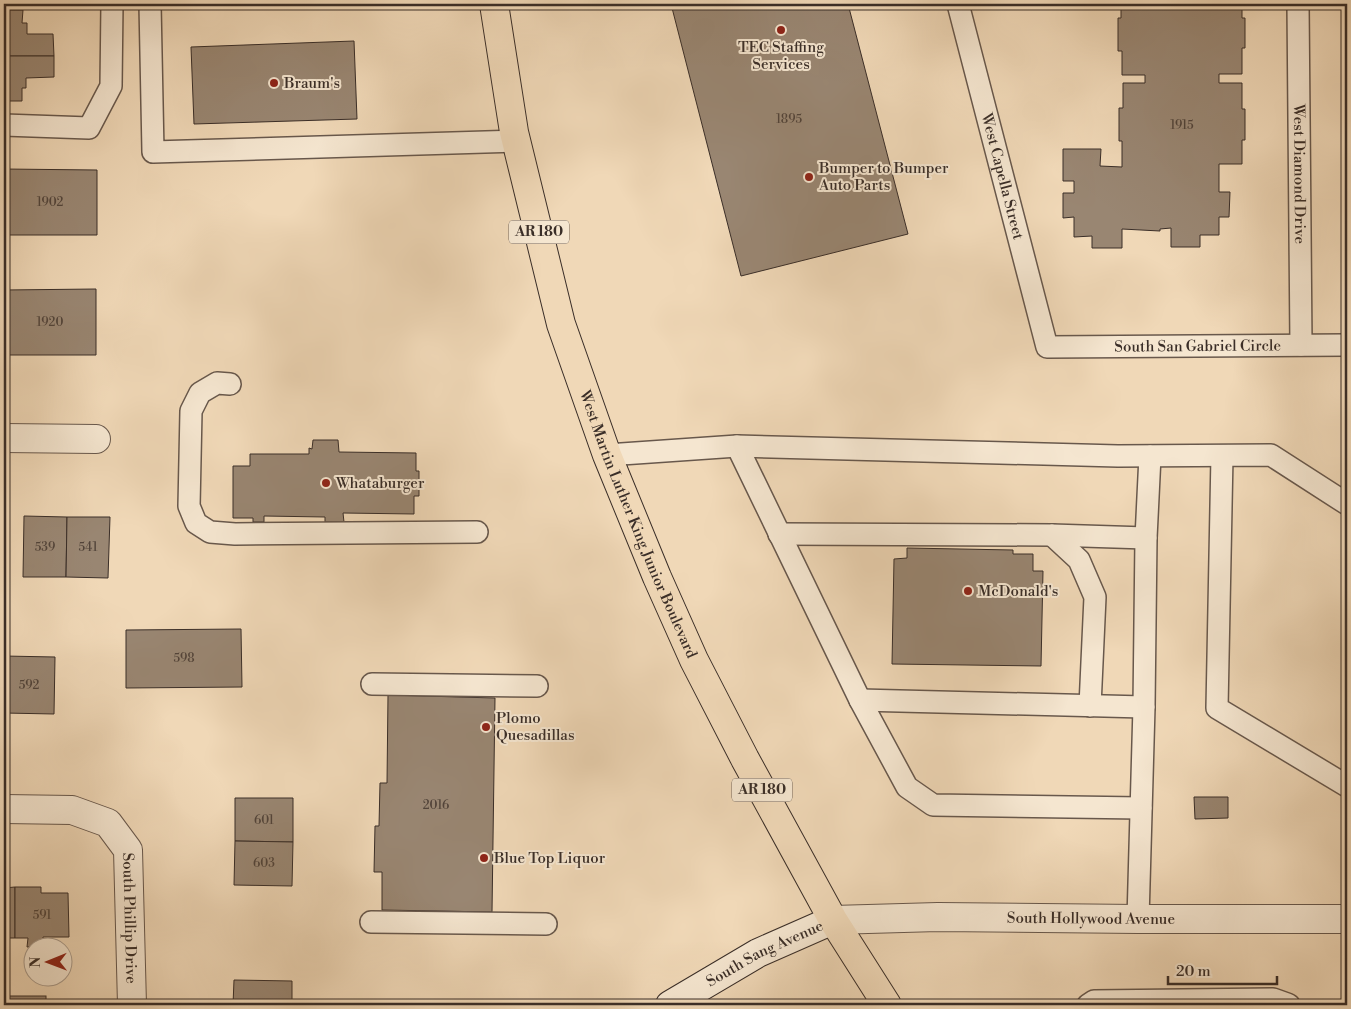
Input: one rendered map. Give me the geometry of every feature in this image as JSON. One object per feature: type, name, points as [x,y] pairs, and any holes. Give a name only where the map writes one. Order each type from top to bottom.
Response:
[{"type":"main road","name":"West Martin Luther King Junior Boulevard","points":[[494,4],[514,132],[561,324],[607,455],[657,577],[694,660],[745,759],[833,920],[887,1005]]},
{"type":"street","points":[[4,438],[96,439]]},
{"type":"street","name":"South Phillip Drive","points":[[4,809],[72,810],[108,823],[128,850],[132,1005]]},
{"type":"street","name":"South Hollywood Avenue","points":[[833,920],[938,917],[1347,919]]},
{"type":"street","name":"South Sang Avenue","points":[[670,1005],[758,953],[833,920]]},
{"type":"lane","points":[[4,125],[89,128],[111,86],[112,4]]},
{"type":"lane","points":[[150,4],[153,152],[517,141]]},
{"type":"lane","name":"West Capella Street","points":[[958,4],[1047,347]]},
{"type":"lane","name":"West Diamond Drive","points":[[1298,4],[1301,345]]},
{"type":"lane","name":"South San Gabriel Circle","points":[[1047,347],[1347,344]]},
{"type":"lane","points":[[230,384],[217,384],[200,393],[191,411],[189,506],[196,523],[210,532],[245,534],[477,532]]},
{"type":"lane","points":[[737,446],[860,700],[907,787],[933,805],[1141,808]]},
{"type":"lane","points":[[607,455],[737,446],[1150,456],[1271,455],[1347,504]]},
{"type":"lane","points":[[1138,919],[1144,707],[1146,538],[1150,456]]},
{"type":"lane","points":[[1222,456],[1217,708],[1347,786]]},
{"type":"lane","points":[[779,534],[1052,535],[1146,538]]},
{"type":"lane","points":[[1052,535],[1080,560],[1095,597],[1090,706]]},
{"type":"lane","points":[[372,684],[537,686]]},
{"type":"lane","points":[[860,700],[1144,707]]},
{"type":"lane","points":[[371,922],[546,924]]},
{"type":"lane","points":[[1088,1005],[1094,1001],[1273,999],[1289,1005]]},
{"type":"building","points":[[671,4],[848,4],[908,234],[741,276]]},
{"type":"building","points":[[1064,4],[1101,4],[1101,7],[1064,7]]},
{"type":"building","points":[[1121,4],[1242,4],[1242,18],[1245,18],[1245,48],[1242,48],[1242,74],[1219,74],[1219,83],[1242,83],[1242,109],[1245,109],[1245,140],[1242,140],[1242,164],[1219,164],[1219,192],[1230,192],[1229,217],[1219,217],[1219,235],[1200,235],[1200,247],[1171,247],[1171,228],[1160,229],[1160,231],[1122,229],[1122,248],[1092,248],[1092,236],[1074,237],[1074,217],[1063,218],[1063,193],[1074,193],[1074,181],[1063,181],[1063,149],[1101,149],[1100,166],[1122,167],[1122,141],[1119,141],[1119,108],[1123,108],[1123,83],[1145,83],[1145,75],[1122,75],[1122,51],[1118,51],[1118,18],[1121,18]]},
{"type":"building","points":[[4,10],[23,10],[22,23],[27,23],[27,34],[53,34],[54,56],[4,56]]},
{"type":"building","name":"Braum's","points":[[354,41],[357,119],[194,124],[191,47]]},
{"type":"building","points":[[4,56],[54,56],[54,77],[26,78],[26,88],[22,88],[22,101],[4,101]]},
{"type":"building","points":[[4,169],[97,170],[97,235],[4,235]]},
{"type":"building","points":[[96,289],[96,355],[4,355],[4,290]]},
{"type":"building","name":"Whataburger","points":[[313,440],[338,440],[339,452],[416,453],[416,471],[419,471],[419,496],[414,496],[414,514],[343,513],[344,522],[325,522],[325,517],[264,516],[264,522],[253,522],[253,518],[233,518],[233,466],[250,466],[250,454],[309,454],[309,448],[312,449]]},
{"type":"building","points":[[24,516],[67,517],[66,577],[23,577]]},
{"type":"building","points":[[67,517],[110,517],[108,578],[66,577]]},
{"type":"building","name":"McDonald's","points":[[907,548],[1013,550],[1013,554],[1033,554],[1033,571],[1043,571],[1041,666],[892,664],[894,559],[907,558]]},
{"type":"building","points":[[241,629],[242,687],[126,688],[126,630]]},
{"type":"building","points":[[4,656],[55,657],[54,714],[4,713]]},
{"type":"building","points":[[388,695],[495,698],[492,912],[382,910],[382,872],[374,872],[375,826],[379,826],[380,783],[387,783]]},
{"type":"building","points":[[1194,797],[1228,797],[1228,818],[1195,819]]},
{"type":"building","points":[[235,798],[293,798],[293,842],[235,841]]},
{"type":"building","points":[[235,841],[293,842],[292,886],[234,885]]},
{"type":"building","points":[[15,887],[15,938],[4,938],[4,888]]},
{"type":"building","points":[[15,887],[41,887],[41,893],[68,893],[69,936],[22,936],[22,938],[15,938]]},
{"type":"building","points":[[234,980],[292,981],[292,1005],[233,1005]]},
{"type":"building","points":[[4,996],[9,996],[9,1005],[4,1005]]},
{"type":"building","points":[[9,996],[46,996],[46,1005],[9,1005]]},
{"type":"place","name":"TEC Staffing Services","points":[[781,30]]},
{"type":"place","name":"Braum's","points":[[274,83]]},
{"type":"place","name":"Bumper to Bumper Auto Parts","points":[[809,177]]},
{"type":"place","name":"Whataburger","points":[[326,483]]},
{"type":"place","name":"McDonald's","points":[[968,591]]},
{"type":"place","name":"Plomo Quesadillas","points":[[486,727]]},
{"type":"place","name":"Blue Top Liquor","points":[[484,858]]}]
